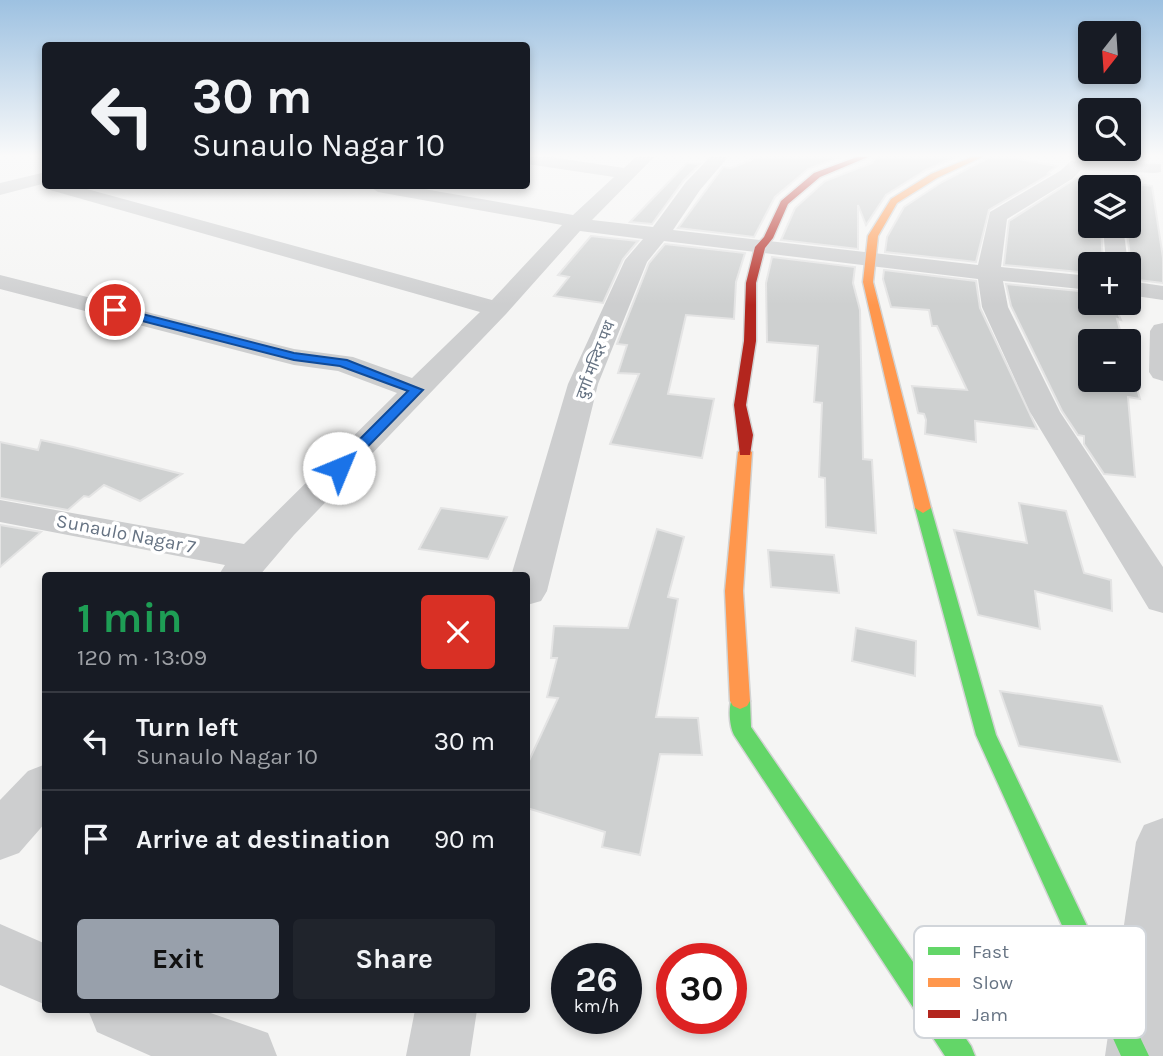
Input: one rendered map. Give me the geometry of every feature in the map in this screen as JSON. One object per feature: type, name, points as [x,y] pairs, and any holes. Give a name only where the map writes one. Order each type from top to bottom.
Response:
[{"type":"street","points":[[135,206],[497,309]]},
{"type":"street","points":[[487,206],[577,223],[761,247],[1078,282]]},
{"type":"street","points":[[245,567],[595,206]]},
{"type":"street","name":"दुर्गा मन्दिर पथ","points":[[530,580],[583,384],[636,260],[684,206]]},
{"type":"street","points":[[782,206],[761,247],[751,283],[750,341],[740,405],[746,435],[743,514],[734,591],[741,729],[914,986]]},
{"type":"street","points":[[891,206],[873,236],[868,282],[886,343],[906,444],[986,735],[1075,926]]},
{"type":"street","points":[[1013,206],[997,216],[989,271],[995,307],[1045,412],[1163,599]]},
{"type":"street","points":[[0,282],[294,357],[343,363],[416,390]]},
{"type":"street","points":[[1141,290],[1163,293]]},
{"type":"street","points":[[1163,331],[1163,372]]},
{"type":"street","name":"Sunaulo Nagar 7","points":[[0,511],[245,567]]},
{"type":"street","points":[[0,836],[42,790]]},
{"type":"street","points":[[1146,977],[1163,842]]},
{"type":"street","points":[[0,954],[42,973]]},
{"type":"street","points":[[126,1013],[152,1025],[245,1056]]},
{"type":"street","points":[[438,1056],[445,1013]]},
{"type":"street","points":[[949,1038],[961,1056]]},
{"type":"street","points":[[1128,1038],[1136,1056]]},
{"type":"street","points":[[1136,1056],[1138,1038]]},
{"type":"building","points":[[645,206],[665,206],[652,224],[630,222]]},
{"type":"building","points":[[694,206],[770,206],[754,237],[678,228]]},
{"type":"building","points":[[858,206],[858,249],[781,240],[795,208]]},
{"type":"building","points":[[859,206],[878,206],[866,225]]},
{"type":"building","points":[[995,206],[989,210],[976,262],[885,252],[887,237],[904,207]]},
{"type":"building","points":[[1032,206],[1078,206],[1078,238],[1102,238],[1102,252],[1078,252],[1078,272],[1004,265],[1009,221]]},
{"type":"building","points":[[1141,206],[1155,206],[1163,258],[1163,283],[1141,280],[1141,252],[1129,252],[1128,238],[1141,238]]},
{"type":"building","points":[[591,236],[638,241],[623,259],[603,303],[554,296],[569,277],[558,275]]},
{"type":"building","points":[[665,244],[745,253],[736,282],[734,319],[686,315],[668,394],[714,399],[702,458],[610,444],[639,374],[618,373],[627,345],[617,344],[649,263]]},
{"type":"building","points":[[772,257],[855,267],[853,283],[860,310],[863,459],[872,460],[876,533],[826,527],[825,478],[819,477],[822,403],[814,402],[818,346],[767,342],[766,283]]},
{"type":"building","points":[[884,270],[976,281],[980,308],[1037,429],[975,421],[976,442],[925,434],[926,420],[924,414],[918,413],[912,386],[967,390],[937,326],[932,326],[929,310],[891,307],[883,279]]},
{"type":"building","points":[[1006,284],[1078,291],[1078,315],[1119,315],[1121,320],[1117,319],[1120,329],[1078,329],[1078,392],[1138,392],[1140,399],[1128,397],[1135,477],[1104,474],[1084,444],[1084,436],[1078,435],[1062,411],[1011,306]]},
{"type":"building","points":[[41,440],[182,474],[140,501],[104,485],[89,497],[84,496],[68,510],[0,498],[0,442],[38,450]]},
{"type":"building","points":[[1019,503],[1066,511],[1084,573],[1111,580],[1112,611],[1035,591],[1040,629],[978,615],[954,530],[1027,543]]},
{"type":"building","points":[[441,508],[507,517],[488,559],[419,549]]},
{"type":"building","points":[[0,525],[41,532],[0,567]]},
{"type":"building","points":[[657,529],[684,537],[668,597],[678,599],[656,717],[698,718],[702,755],[660,754],[640,855],[602,847],[605,832],[530,809],[530,759],[558,698],[547,697],[557,658],[551,658],[554,626],[628,628]]},
{"type":"building","points":[[768,550],[834,555],[839,593],[771,587]]},
{"type":"building","points":[[856,628],[916,641],[915,676],[852,661]]},
{"type":"building","points":[[1000,691],[1102,706],[1120,762],[1019,746]]},
{"type":"traffic: fast","points":[[923,508],[986,735],[1075,926]]},
{"type":"traffic: fast","points":[[740,701],[741,729],[914,986]]},
{"type":"traffic: fast","points":[[949,1038],[961,1056]]},
{"type":"traffic: fast","points":[[1127,1038],[1135,1056]]},
{"type":"traffic: slow","points":[[891,206],[873,236],[868,282],[923,508]]},
{"type":"traffic: slow","points":[[740,701],[734,591],[745,452]]},
{"type":"traffic: jam","points":[[745,452],[746,435],[740,405],[750,341],[751,283],[760,247],[768,238],[783,206]]},
{"type":"route","points":[[115,310],[294,357],[343,363],[379,374],[416,390],[339,468]]}]
